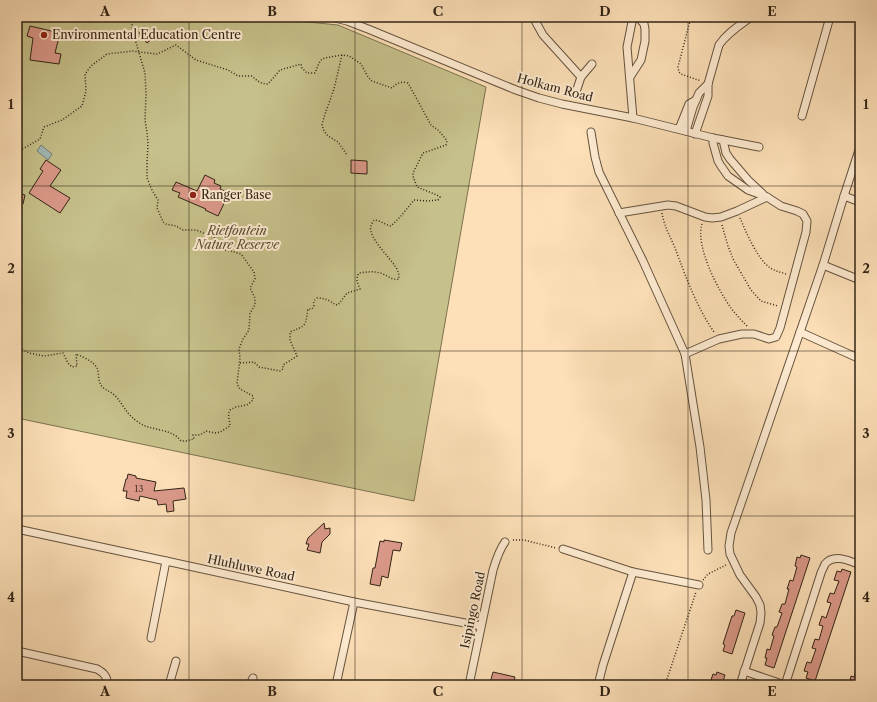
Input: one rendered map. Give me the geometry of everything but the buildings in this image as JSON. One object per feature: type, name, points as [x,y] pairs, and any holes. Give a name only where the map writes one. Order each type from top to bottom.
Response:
[{"type":"street","name":"Holkam Road","points":[[331,17],[368,29],[533,96],[562,104],[633,118],[695,134],[759,147]]},
{"type":"street","points":[[533,17],[543,35],[581,77]]},
{"type":"street","points":[[633,17],[627,47],[633,118]]},
{"type":"street","points":[[630,77],[641,60],[645,42],[644,24],[638,17]]},
{"type":"street","points":[[695,134],[708,96],[708,84],[719,46],[723,40],[751,17]]},
{"type":"street","points":[[802,116],[830,17]]},
{"type":"street","points":[[576,92],[581,77],[592,64]]},
{"type":"street","points":[[682,130],[689,104],[696,100],[699,93],[708,84]]},
{"type":"street","points":[[591,132],[599,172],[643,261],[686,354],[700,447],[706,500],[708,550]]},
{"type":"street","points":[[713,138],[718,161],[728,176],[748,190],[767,197]]},
{"type":"street","points":[[686,354],[719,339],[742,334],[754,334],[769,339],[776,337],[780,328],[806,232],[807,221],[803,214],[796,210],[781,206],[767,197],[748,180],[726,153],[723,140]]},
{"type":"street","points":[[740,685],[760,623],[761,613],[760,605],[756,597],[740,575],[733,562],[729,546],[731,533],[823,265],[860,146]]},
{"type":"street","points":[[844,196],[860,202]]},
{"type":"street","points":[[619,213],[662,206],[676,206],[705,217],[712,218],[737,211],[767,197]]},
{"type":"street","points":[[823,265],[860,280]]},
{"type":"street","points":[[800,332],[860,359]]},
{"type":"street","name":"Hluhluwe Road","points":[[17,529],[354,602],[481,626]]},
{"type":"street","name":"Isipingo Road","points":[[469,685],[493,570],[501,547],[505,542]]},
{"type":"street","points":[[563,549],[633,572],[699,585]]},
{"type":"street","points":[[744,671],[785,685],[825,564],[834,558],[841,558],[860,565]]},
{"type":"street","points":[[151,638],[166,561]]},
{"type":"street","points":[[598,685],[603,664],[633,572]]},
{"type":"street","points":[[336,685],[354,602]]},
{"type":"street","points":[[17,651],[97,669],[107,678],[107,685]]},
{"type":"street","points":[[169,685],[176,661]]},
{"type":"path","points":[[17,346],[29,353],[44,356],[62,353],[72,367],[77,366],[76,354],[87,360],[96,367],[100,383],[105,390],[114,394],[133,418],[142,425],[162,431],[168,431],[178,436],[181,441],[194,439],[193,435],[200,435],[206,431],[215,433],[220,432],[230,426],[228,413],[230,410],[247,405],[253,400],[253,396],[240,389],[237,384],[240,367],[239,349],[248,330],[250,313],[255,305],[255,298],[250,288],[255,279],[254,272],[241,254],[223,250],[220,248],[215,238],[196,230],[183,230],[163,222],[157,208],[158,200],[147,178],[148,144],[145,120],[145,73],[132,29],[132,17]]},
{"type":"path","points":[[691,17],[678,67],[679,72],[708,84]]},
{"type":"path","points":[[17,152],[40,139],[44,127],[62,120],[82,106],[86,91],[85,74],[91,66],[107,54],[126,51],[157,54],[176,45],[196,60],[228,70],[238,76],[252,76],[258,82],[265,84],[268,84],[280,70],[301,64],[302,68],[307,73],[315,73],[322,59],[349,56],[362,64],[368,77],[372,81],[392,88],[397,83],[408,83],[430,124],[438,130],[447,141],[446,145],[423,153],[412,176],[417,187],[437,195],[440,197],[438,200],[414,200],[391,226],[378,220],[374,220],[370,226],[370,230],[376,242],[395,265],[399,279],[396,280],[380,273],[359,273],[357,280],[360,289],[347,293],[338,305],[325,299],[317,298],[314,300],[314,306],[312,309],[308,310],[303,326],[290,332],[290,340],[297,356],[285,363],[283,365],[283,369],[280,370],[259,367],[254,362],[239,363]]},
{"type":"path","points":[[342,56],[334,89],[322,125],[328,136],[338,142],[347,155]]},
{"type":"path","points":[[662,206],[664,222],[691,290],[705,319],[719,339]]},
{"type":"path","points":[[737,211],[748,239],[767,266],[772,270],[794,277]]},
{"type":"path","points":[[705,217],[701,226],[702,248],[716,284],[732,309],[754,334]]},
{"type":"path","points":[[720,217],[722,229],[733,259],[751,290],[761,301],[785,307]]},
{"type":"path","points":[[505,542],[510,540],[524,540],[563,549]]},
{"type":"path","points":[[665,685],[699,585],[708,574],[733,562]]},
{"type":"green space","name":"Rietfontein Nature Reserve","points":[[17,17],[258,17],[338,25],[486,87],[414,501],[17,418]]},
{"type":"water","points":[[41,145],[52,154],[48,160],[37,151]]},
{"type":"place","name":"Environmental Education Centre","points":[[44,35]]},
{"type":"place","name":"Ranger Base","points":[[193,195]]}]
